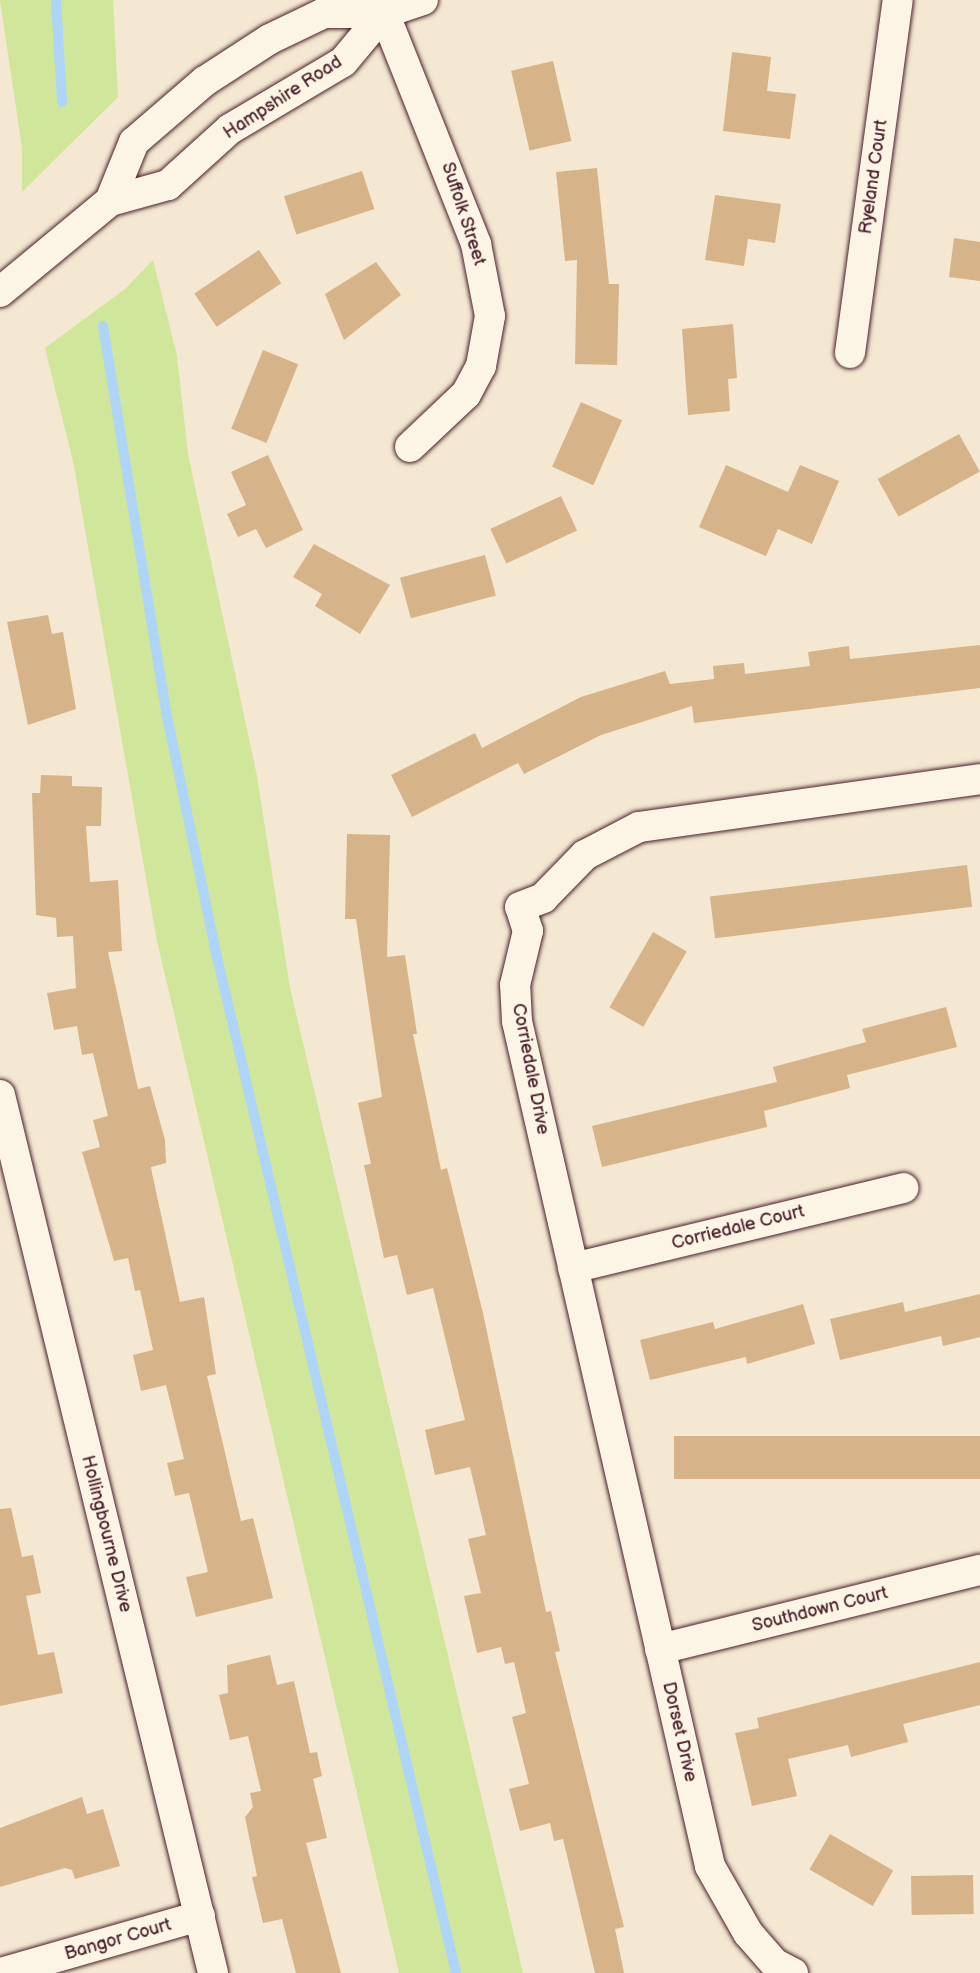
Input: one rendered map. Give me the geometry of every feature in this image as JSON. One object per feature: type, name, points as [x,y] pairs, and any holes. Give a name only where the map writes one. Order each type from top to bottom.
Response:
[{"type":"street","name":"Hampshire Road","points":[[110,201],[134,142],[205,81],[270,39],[324,13],[423,0]]},
{"type":"street","name":"Ryeland Court","points":[[850,354],[898,0]]},
{"type":"street","name":"Hampshire Road","points":[[0,292],[110,201],[168,185],[230,129],[342,62],[382,7]]},
{"type":"street","name":"Suffolk Street","points":[[382,7],[476,244],[490,316],[482,366],[466,394],[410,447]]},
{"type":"street","name":"Corriedale Drive","points":[[618,1464],[517,1021],[515,985],[528,931],[520,907],[543,897],[585,855],[639,827],[980,779]]},
{"type":"street","name":"Hollingbourne Drive","points":[[0,1095],[213,1973]]},
{"type":"street","name":"Corriedale Court","points":[[573,1268],[903,1188]]},
{"type":"street","name":"Dorset Drive","points":[[618,1464],[710,1866],[727,1905],[778,1970]]},
{"type":"street","name":"Southdown Court","points":[[660,1649],[980,1570]]},
{"type":"street","name":"Bangor Court","points":[[1,1973],[200,1916]]},
{"type":"green space","points":[[0,0],[113,0],[118,97],[22,192],[22,148]]},
{"type":"green space","points":[[153,260],[177,356],[188,454],[257,776],[290,988],[523,1973],[399,1973],[157,941],[73,461],[45,348],[125,289]]},
{"type":"building","points":[[732,52],[771,57],[767,91],[796,94],[790,139],[723,131]]},
{"type":"building","points":[[553,61],[571,141],[530,151],[511,71]]},
{"type":"building","points":[[597,168],[609,284],[619,284],[617,365],[575,364],[577,260],[565,261],[556,172]]},
{"type":"building","points":[[362,171],[374,209],[296,234],[284,196]]},
{"type":"building","points":[[715,195],[781,204],[775,243],[748,239],[744,266],[705,260]]},
{"type":"building","points":[[954,238],[980,242],[980,281],[949,277]]},
{"type":"building","points":[[259,250],[281,283],[217,327],[194,294]]},
{"type":"building","points":[[376,262],[401,295],[344,340],[325,294]]},
{"type":"building","points":[[733,324],[737,378],[728,379],[730,411],[688,415],[682,329]]},
{"type":"building","points":[[263,350],[298,364],[266,443],[231,429]]},
{"type":"building","points":[[581,402],[622,420],[593,485],[552,467]]},
{"type":"building","points":[[959,434],[980,472],[899,517],[878,479]]},
{"type":"building","points":[[268,455],[303,530],[266,548],[256,529],[238,537],[227,514],[246,505],[231,472]]},
{"type":"building","points":[[726,465],[788,492],[800,465],[839,481],[812,544],[778,529],[766,556],[699,527]]},
{"type":"building","points":[[561,496],[577,530],[506,563],[490,529]]},
{"type":"building","points":[[314,544],[390,585],[360,634],[315,606],[322,594],[293,577]]},
{"type":"building","points":[[485,555],[496,596],[411,618],[400,578]]},
{"type":"building","points":[[48,615],[52,634],[63,632],[76,709],[28,725],[7,622]]},
{"type":"building","points":[[980,645],[980,688],[694,723],[692,706],[601,735],[524,774],[518,763],[412,817],[391,775],[475,733],[482,748],[581,697],[665,671],[670,684],[714,679],[713,666],[744,663],[745,674],[810,666],[808,652],[849,646],[850,659]]},
{"type":"building","points":[[41,775],[72,776],[72,786],[102,787],[101,826],[86,826],[90,882],[118,880],[122,951],[108,952],[138,1089],[150,1086],[165,1140],[166,1163],[151,1167],[152,1173],[180,1302],[204,1297],[216,1374],[207,1376],[241,1521],[253,1518],[273,1598],[196,1617],[186,1577],[208,1572],[189,1493],[175,1496],[167,1463],[184,1459],[166,1385],[141,1391],[133,1355],[153,1350],[140,1290],[135,1291],[128,1258],[114,1261],[82,1152],[100,1147],[93,1120],[108,1116],[93,1053],[82,1055],[77,1026],[54,1030],[47,993],[76,988],[73,936],[57,937],[56,918],[36,915],[32,793],[40,793]]},
{"type":"building","points":[[347,834],[390,835],[387,957],[405,955],[417,1034],[413,1034],[441,1170],[447,1168],[483,1313],[546,1612],[551,1611],[560,1651],[555,1652],[624,1927],[615,1929],[624,1973],[595,1973],[563,1839],[554,1841],[550,1823],[520,1831],[509,1789],[529,1784],[512,1717],[526,1713],[514,1662],[505,1664],[501,1647],[477,1653],[464,1596],[481,1593],[468,1539],[486,1535],[470,1467],[435,1475],[425,1430],[465,1420],[433,1288],[407,1295],[397,1255],[384,1258],[364,1165],[371,1164],[358,1103],[382,1097],[356,919],[345,919]]},
{"type":"building","points":[[967,865],[972,907],[715,938],[710,897]]},
{"type":"building","points":[[653,932],[687,952],[643,1027],[610,1007]]},
{"type":"building","points":[[946,1007],[957,1047],[847,1075],[850,1088],[764,1111],[767,1127],[602,1167],[592,1126],[777,1082],[773,1067],[866,1042],[862,1029]]},
{"type":"building","points":[[980,1294],[980,1337],[943,1346],[941,1336],[840,1360],[830,1319],[903,1302],[905,1312]]},
{"type":"building","points":[[803,1304],[815,1344],[747,1364],[746,1357],[650,1380],[640,1340],[713,1322],[715,1329]]},
{"type":"building","points":[[674,1436],[980,1436],[980,1479],[674,1479]]},
{"type":"building","points":[[11,1508],[22,1557],[33,1555],[41,1593],[26,1596],[38,1655],[54,1652],[63,1693],[0,1706],[0,1509]]},
{"type":"building","points":[[270,1655],[277,1685],[294,1681],[310,1753],[317,1752],[322,1776],[313,1779],[327,1838],[306,1843],[341,1973],[296,1973],[282,1919],[263,1923],[252,1877],[257,1876],[245,1817],[253,1807],[250,1793],[261,1791],[248,1736],[230,1740],[219,1695],[228,1693],[227,1665]]},
{"type":"building","points":[[980,1662],[980,1705],[903,1724],[908,1742],[851,1757],[848,1745],[788,1759],[797,1796],[752,1806],[735,1733],[759,1728],[757,1718]]},
{"type":"building","points":[[82,1797],[87,1814],[103,1809],[120,1866],[75,1879],[72,1870],[65,1868],[0,1887],[0,1828]]},
{"type":"building","points":[[830,1834],[893,1870],[873,1906],[810,1870]]},
{"type":"building","points":[[973,1875],[974,1914],[912,1915],[911,1876]]},
{"type":"waterway","points":[[56,0],[62,102]]},
{"type":"waterway","points":[[103,326],[168,721],[216,953],[456,1973]]}]
